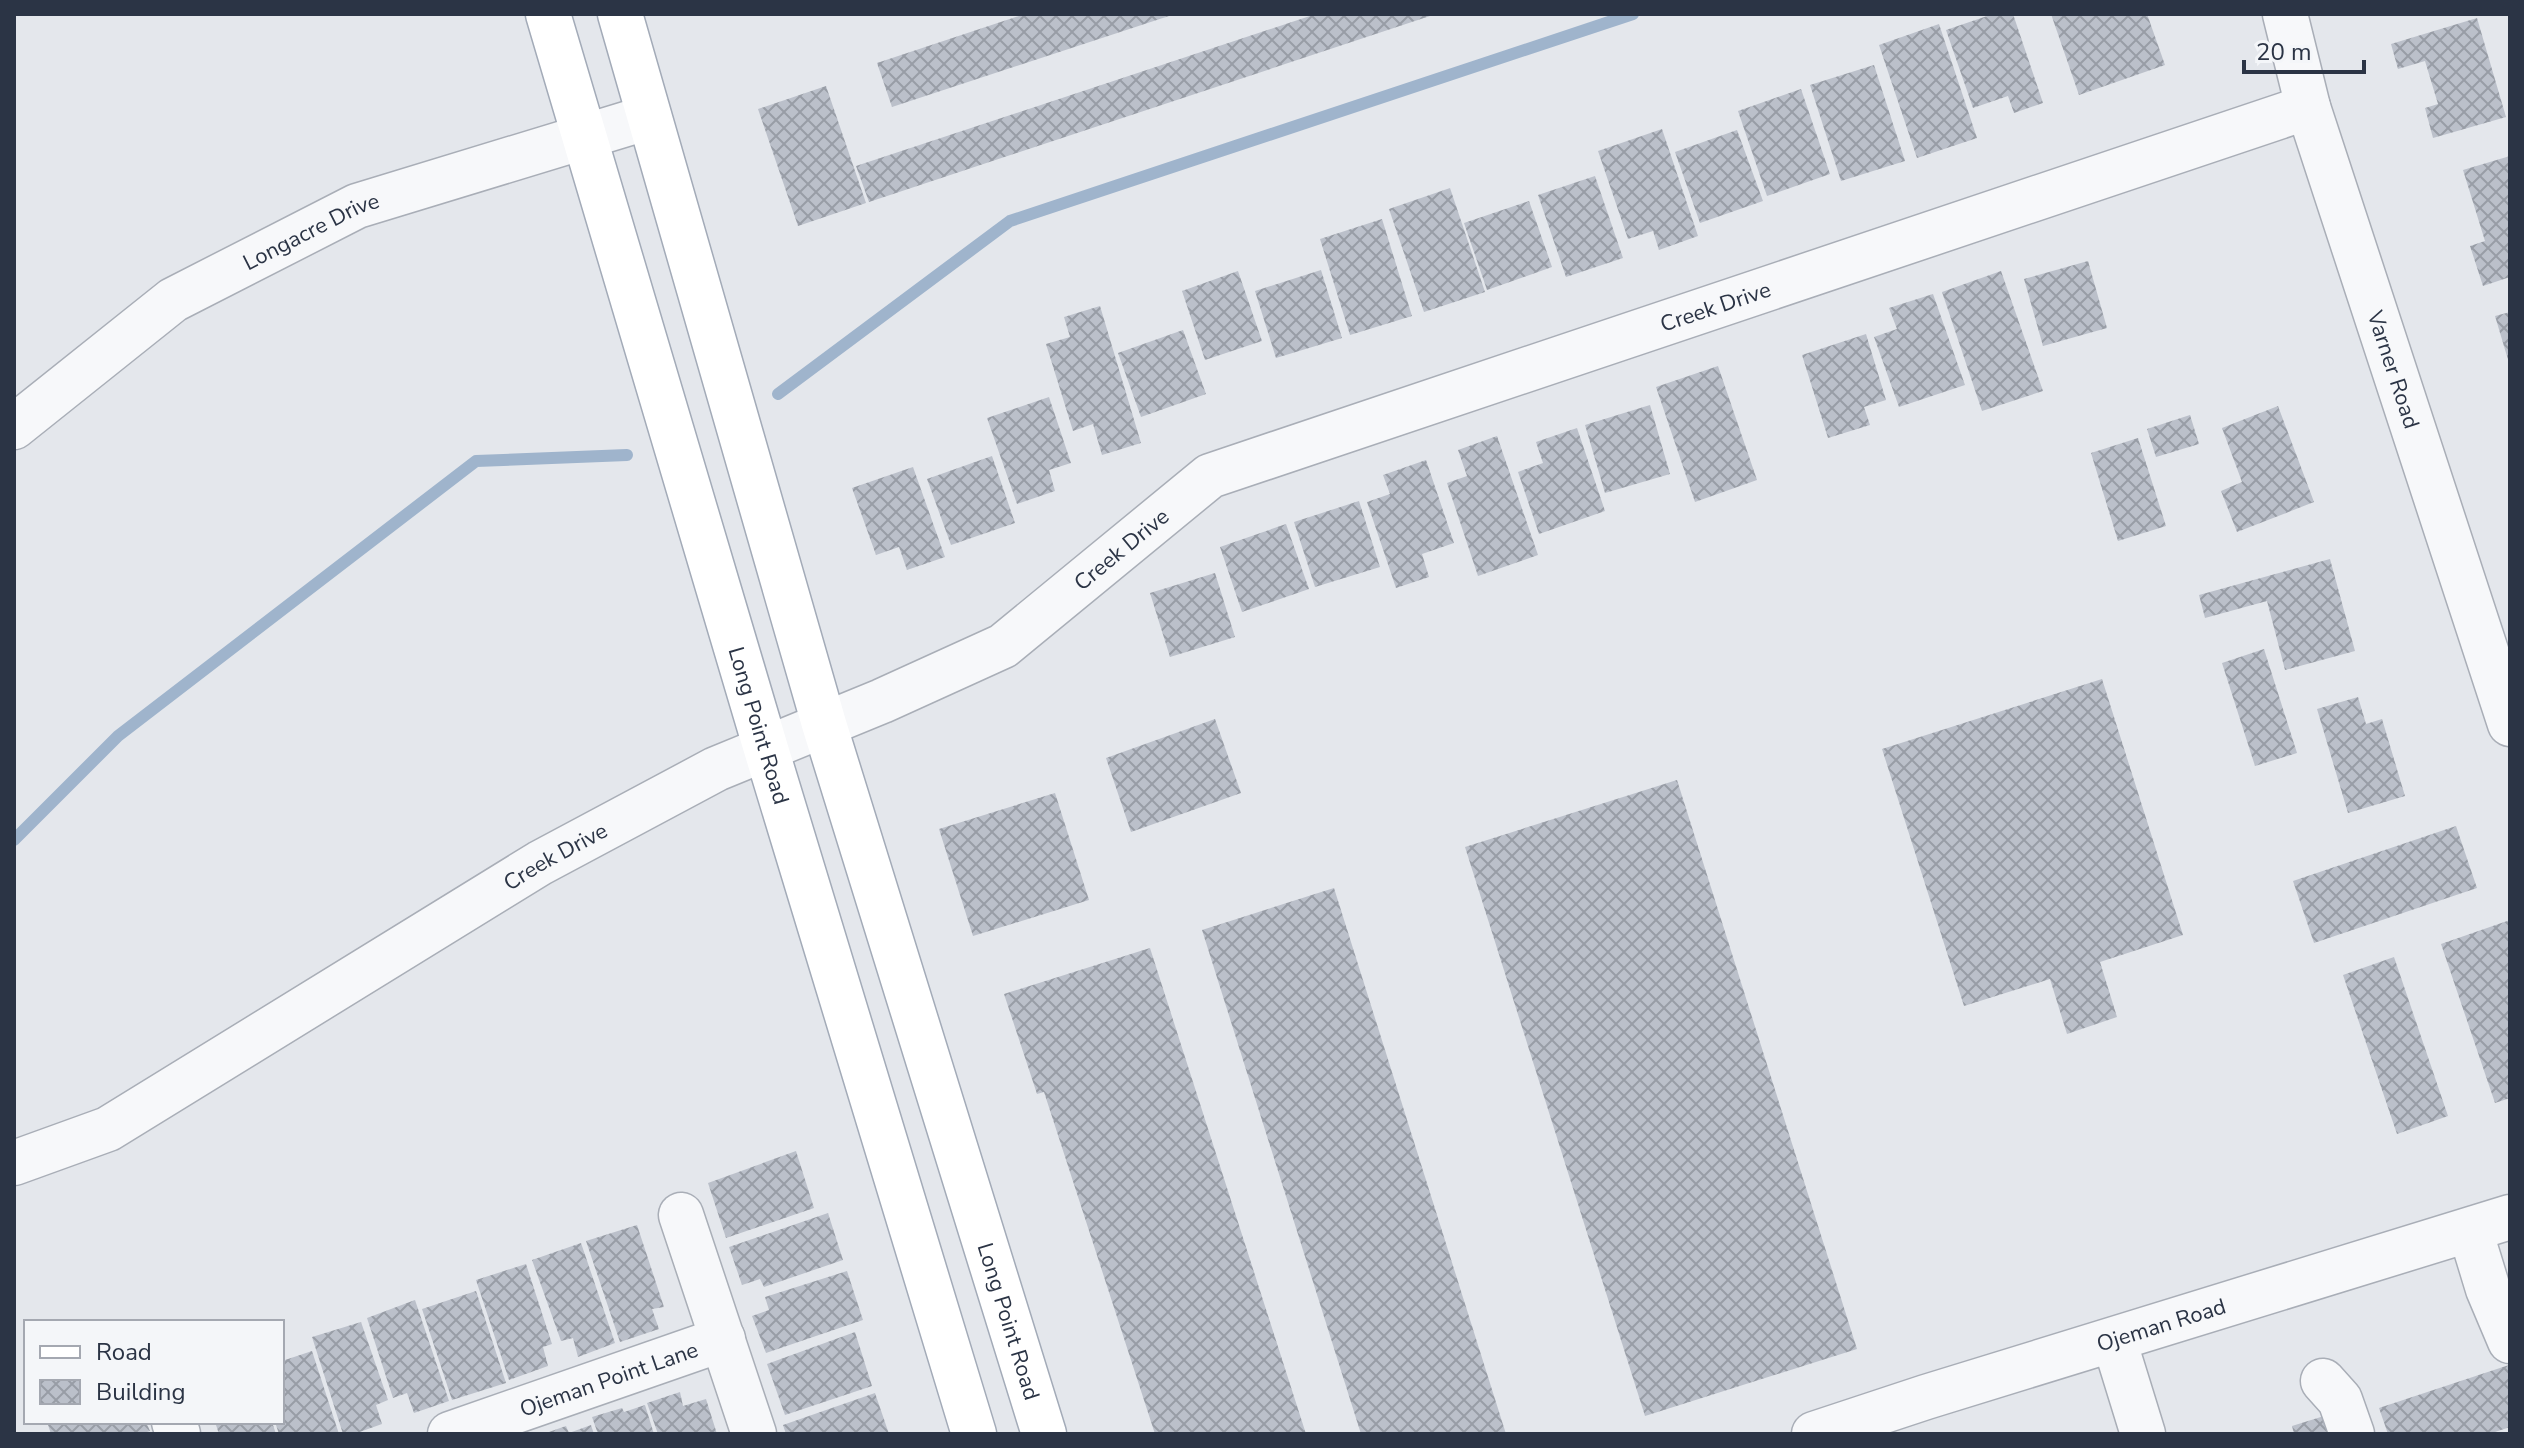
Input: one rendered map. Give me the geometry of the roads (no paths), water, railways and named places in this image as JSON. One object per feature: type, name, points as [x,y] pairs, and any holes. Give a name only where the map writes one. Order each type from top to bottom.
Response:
[{"type":"main road","name":"Long Point Road","points":[[548,14],[974,1434]]},
{"type":"main road","name":"Long Point Road","points":[[620,14],[824,724],[1044,1434]]},
{"type":"street","name":"Varner Road","points":[[2285,14],[2308,107],[2510,724]]},
{"type":"street","name":"Creek Drive","points":[[14,1163],[108,1129],[540,863],[716,769],[1003,646],[1210,476],[2308,107]]},
{"type":"street","name":"Longacre Drive","points":[[14,427],[173,300],[357,206],[649,117]]},
{"type":"street","points":[[681,1215],[754,1434]]},
{"type":"street","points":[[2490,1223],[2488,1289],[2510,1341]]},
{"type":"street","name":"Ojeman Road","points":[[1814,1434],[2490,1223]]},
{"type":"street","name":"Ojeman Point Lane","points":[[450,1434],[723,1339]]},
{"type":"street","points":[[2114,1340],[2143,1434]]},
{"type":"street","points":[[2323,1381],[2340,1400],[2352,1434]]},
{"type":"waterway","points":[[778,394],[1010,221],[1633,14]]},
{"type":"waterway","points":[[14,840],[118,736],[476,461],[627,455]]}]
